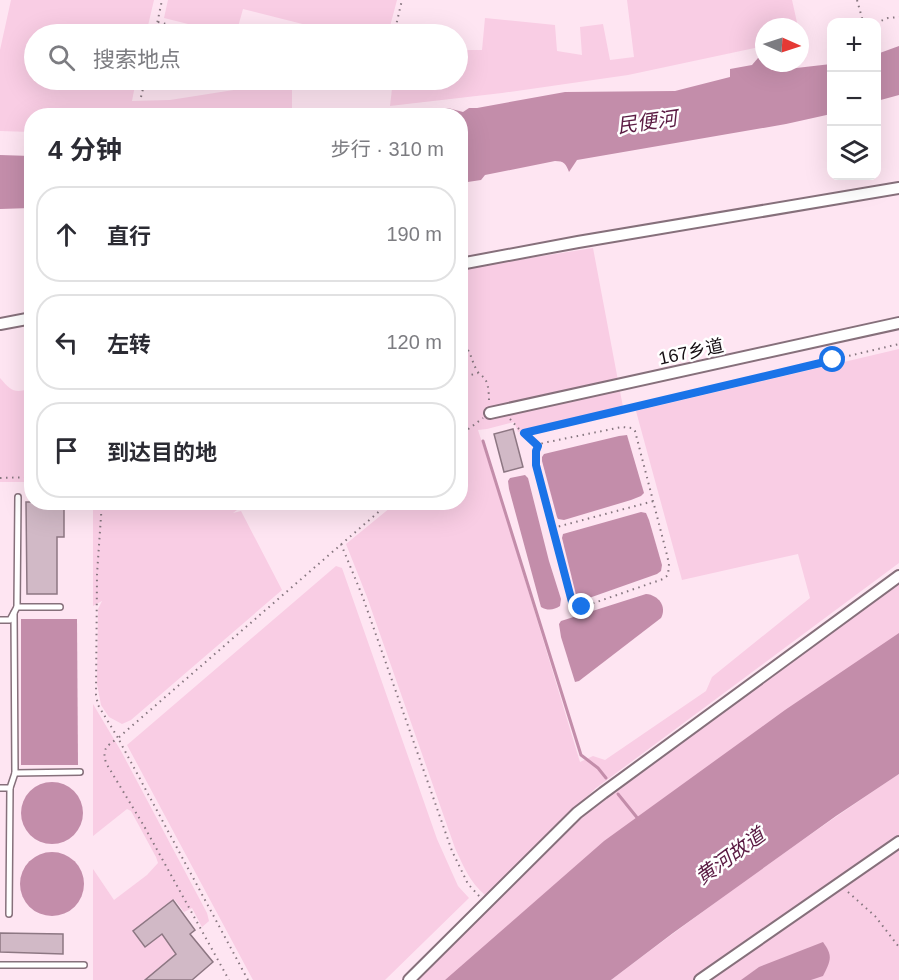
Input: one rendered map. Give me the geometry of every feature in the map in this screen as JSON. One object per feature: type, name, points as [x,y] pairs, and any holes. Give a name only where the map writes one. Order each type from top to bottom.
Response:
[{"type":"street","points":[[468,263],[899,188]]},
{"type":"street","points":[[0,324],[24,320]]},
{"type":"street","name":"167乡道","points":[[490,413],[899,323]]},
{"type":"street","points":[[409,980],[577,813],[899,576]]},
{"type":"street","points":[[700,980],[899,842]]},
{"type":"lane","points":[[9,914],[10,788],[15,773],[18,497]]},
{"type":"lane","points":[[16,610],[60,607]]},
{"type":"lane","points":[[0,620],[10,620],[16,610]]},
{"type":"lane","points":[[15,773],[80,772]]},
{"type":"lane","points":[[0,788],[10,788]]},
{"type":"lane","points":[[0,965],[84,965]]},
{"type":"path","points":[[162,0],[158,22],[166,24]]},
{"type":"path","points":[[396,24],[402,0]]},
{"type":"path","points":[[857,0],[862,18]]},
{"type":"path","points":[[881,21],[899,17]]},
{"type":"path","points":[[141,96],[142,90]]},
{"type":"path","points":[[524,433],[899,344]]},
{"type":"path","points":[[468,349],[478,373],[485,378],[489,391],[490,413],[468,429]]},
{"type":"path","points":[[468,376],[478,373]]},
{"type":"path","points":[[505,410],[519,429],[538,446]]},
{"type":"path","points":[[621,427],[632,428],[635,431],[654,501],[669,564],[668,575],[663,579],[582,607],[575,606],[572,602],[536,465],[538,446],[543,443],[621,427]]},
{"type":"path","points":[[0,478],[24,477]]},
{"type":"path","points":[[553,528],[654,501]]},
{"type":"path","points":[[101,510],[97,574],[96,695],[98,705],[248,980]]},
{"type":"path","points":[[229,980],[144,826],[106,763],[104,752],[106,747],[381,510]]},
{"type":"path","points":[[341,544],[366,606],[452,851],[468,884],[486,904]]},
{"type":"path","points":[[839,884],[875,916],[899,947]]},
{"type":"shaded area","points":[[11,0],[154,0],[148,24],[24,24],[24,90],[134,90],[132,101],[170,100],[234,90],[292,90],[292,108],[24,108],[24,132],[0,131],[0,50]]},
{"type":"shaded area","points":[[168,0],[397,0],[391,24],[302,24],[243,9],[239,24],[188,24],[164,18]]},
{"type":"shaded area","points":[[627,0],[792,0],[796,18],[755,18],[755,48],[628,75],[390,106],[392,90],[468,90],[468,50],[482,50],[485,18],[555,25],[557,51],[582,55],[580,27],[603,24],[610,60],[634,57]]},
{"type":"shaded area","points":[[593,248],[623,407],[518,432],[514,422],[478,430],[580,762],[593,756],[605,760],[706,691],[712,677],[810,598],[798,554],[682,580],[636,411],[899,349],[899,563],[596,788],[485,895],[471,879],[455,848],[367,597],[346,544],[387,510],[468,510],[468,268]]},
{"type":"shaded area","points":[[0,378],[14,390],[24,390],[24,482],[0,482]]},
{"type":"shaded area","points":[[93,510],[237,510],[233,513],[241,511],[282,590],[131,720],[122,724],[109,717],[101,705],[97,684],[98,609],[102,601],[93,606]]},
{"type":"shaded area","points":[[336,566],[342,568],[437,839],[458,886],[469,898],[385,980],[253,980],[127,745]]},
{"type":"shaded area","points":[[899,583],[899,637],[448,980],[417,980],[586,814]]},
{"type":"shaded area","points":[[93,704],[121,751],[207,913],[209,921],[202,927],[192,908],[184,912],[174,899],[133,931],[145,947],[162,934],[176,954],[145,980],[93,980],[93,869],[114,900],[147,875],[158,863],[131,811],[127,809],[93,836]]},
{"type":"shaded area","points":[[899,774],[899,980],[611,980],[754,875]]},
{"type":"water","points":[[899,46],[899,95],[881,100],[881,72],[881,53]]},
{"type":"water","name":"民便河","points":[[755,62],[755,72],[809,72],[809,67],[827,64],[827,115],[577,160],[569,172],[564,164],[555,161],[485,175],[481,180],[468,182],[469,108],[565,92],[675,91],[730,77],[730,69],[752,65]]},
{"type":"water","points":[[0,155],[24,156],[24,208],[0,209]]},
{"type":"water","points":[[627,435],[644,493],[631,500],[564,520],[558,519],[542,461],[544,454]]},
{"type":"water","points":[[525,475],[528,478],[561,599],[560,606],[553,609],[541,607],[509,489],[510,478]]},
{"type":"water","points":[[641,512],[646,513],[649,520],[662,565],[661,571],[589,598],[577,599],[562,538],[563,534]]},
{"type":"water","points":[[646,594],[661,602],[663,614],[661,618],[575,682],[561,637],[559,624],[561,621]]},
{"type":"water","points":[[21,619],[77,619],[78,765],[21,765]]},
{"type":"water","name":"黄河故道","points":[[899,633],[899,774],[836,816],[611,980],[445,980],[604,841],[785,710]]},
{"type":"water","points":[[52,782],[69,787],[74,791],[78,796],[83,813],[78,830],[74,835],[69,839],[52,844],[35,839],[30,835],[26,830],[21,813],[26,796],[30,791],[35,787]]},
{"type":"water","points":[[52,852],[64,854],[75,861],[82,872],[84,884],[82,896],[75,907],[64,914],[52,916],[40,914],[29,907],[22,896],[20,884],[22,872],[29,861],[40,854]]},
{"type":"water","points":[[823,942],[830,958],[823,976],[811,980],[741,980],[759,967]]},
{"type":"building","points":[[513,429],[523,467],[504,472],[494,434]]},
{"type":"building","points":[[26,510],[64,510],[64,537],[57,537],[57,594],[27,594]]},
{"type":"building","points":[[173,900],[195,930],[190,934],[213,962],[192,980],[145,980],[176,954],[162,934],[145,947],[133,931]]},
{"type":"building","points":[[0,933],[63,934],[63,954],[0,952]]},
{"type":"waterway","points":[[483,441],[581,755],[598,768],[606,778]]},
{"type":"waterway","points":[[618,794],[639,820]]},
{"type":"route","points":[[582,607],[575,606],[572,602],[536,465],[538,446],[524,433],[833,360]]}]
